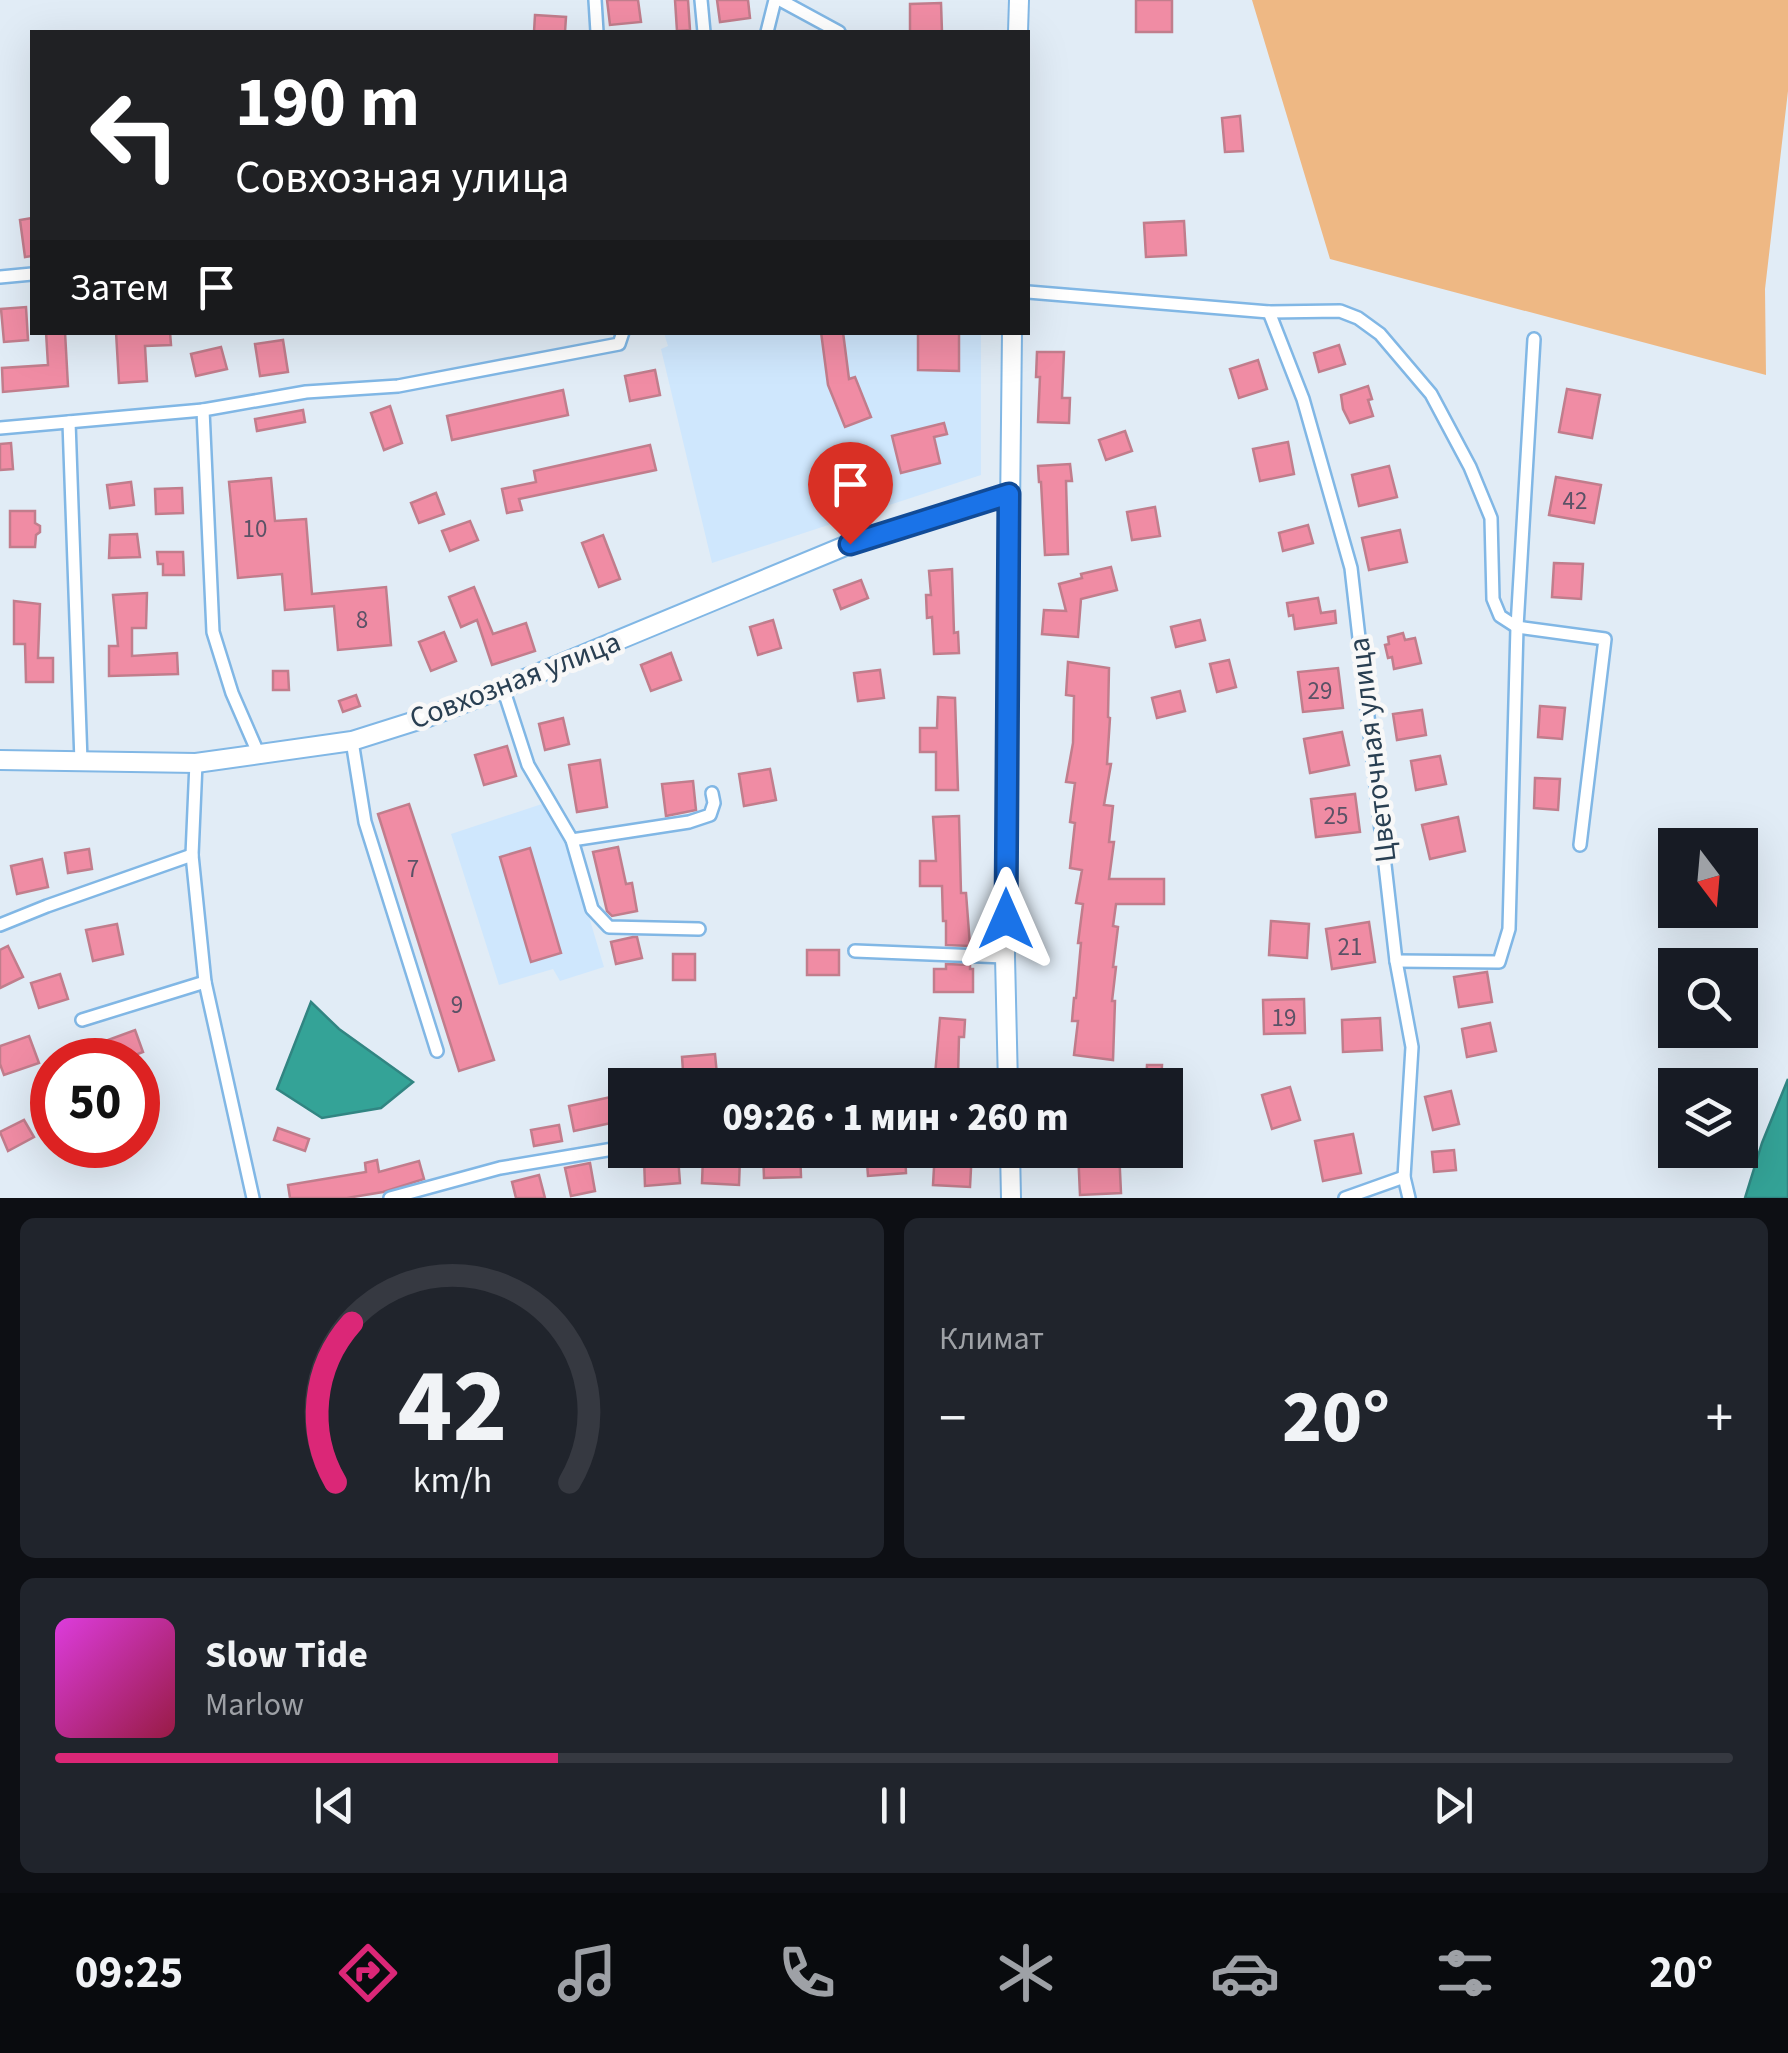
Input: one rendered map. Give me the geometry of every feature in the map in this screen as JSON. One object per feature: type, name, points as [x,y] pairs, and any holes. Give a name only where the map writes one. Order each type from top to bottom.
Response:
[{"type":"street","points":[[595,0],[597,30]]},
{"type":"street","points":[[700,0],[704,30]]},
{"type":"street","points":[[768,30],[778,0],[835,30]]},
{"type":"street","points":[[1018,30],[1019,0]]},
{"type":"street","points":[[0,277],[30,274]]},
{"type":"street","points":[[1030,292],[1269,312],[1340,311],[1380,334],[1431,394],[1470,467],[1491,518],[1493,599],[1500,616],[1516,627],[1605,639],[1580,845]]},
{"type":"street","name":"Цветочная улица","points":[[1269,312],[1303,399],[1351,568],[1396,961],[1412,1048],[1404,1177],[1409,1198]]},
{"type":"street","points":[[0,428],[203,410],[306,392],[398,386],[619,344],[622,335]]},
{"type":"street","points":[[1008,1068],[1012,335]]},
{"type":"street","points":[[1396,961],[1499,962],[1509,929],[1516,627],[1534,339]]},
{"type":"street","points":[[203,410],[213,632],[232,693],[259,755]]},
{"type":"street","points":[[69,422],[81,761]]},
{"type":"street","name":"Совхозная улица","points":[[0,760],[196,763],[352,741],[503,688],[850,544],[1009,494]]},
{"type":"street","points":[[503,688],[528,765],[572,840],[592,909],[609,927],[699,929]]},
{"type":"street","points":[[352,741],[364,822],[437,1051]]},
{"type":"street","points":[[196,763],[192,855],[204,982],[253,1198]]},
{"type":"street","points":[[572,840],[689,822],[710,815],[712,793]]},
{"type":"street","points":[[0,925],[192,855]]},
{"type":"street","points":[[855,951],[1006,957]]},
{"type":"street","points":[[82,1020],[204,982]]},
{"type":"street","points":[[390,1198],[500,1168],[608,1150]]},
{"type":"street","points":[[1010,1168],[1011,1198]]},
{"type":"street","points":[[1346,1198],[1404,1177]]},
{"type":"shaded area","points":[[1252,0],[1788,0],[1788,91],[1765,289],[1766,375],[1330,259]]},
{"type":"shaded area","points":[[665,335],[981,335],[981,475],[712,563],[661,349],[668,346]]},
{"type":"shaded area","points":[[554,800],[604,967],[560,981],[553,969],[499,985],[451,834]]},
{"type":"shaded area","points":[[311,1002],[339,1029],[413,1082],[381,1108],[322,1118],[277,1089]]},
{"type":"shaded area","points":[[1788,1079],[1788,1198],[1745,1198],[1754,1168],[1758,1168],[1762,1143]]},
{"type":"building","points":[[607,0],[638,0],[641,22],[610,25]]},
{"type":"building","points":[[675,0],[688,0],[690,30],[677,30]]},
{"type":"building","points":[[717,0],[748,0],[750,18],[720,22]]},
{"type":"building","points":[[1136,0],[1172,0],[1172,32],[1136,32]]},
{"type":"building","points":[[941,3],[942,30],[910,30],[910,4]]},
{"type":"building","points":[[535,15],[566,17],[565,30],[534,30]]},
{"type":"building","points":[[1240,116],[1243,151],[1225,152],[1222,118]]},
{"type":"building","points":[[30,218],[30,256],[25,257],[20,220]]},
{"type":"building","points":[[1184,221],[1186,255],[1146,257],[1144,223]]},
{"type":"building","points":[[26,307],[28,340],[4,342],[1,309]]},
{"type":"building","points":[[46,335],[65,335],[68,386],[3,392],[2,368],[48,365]]},
{"type":"building","points":[[116,335],[170,335],[171,345],[145,346],[147,381],[119,383]]},
{"type":"building","points":[[821,335],[843,335],[849,379],[855,377],[871,417],[845,427],[828,385]]},
{"type":"building","points":[[918,335],[959,335],[959,371],[918,370]]},
{"type":"building","points":[[283,340],[288,372],[260,376],[255,344]]},
{"type":"building","points":[[1339,345],[1345,364],[1319,372],[1314,353]]},
{"type":"building","points":[[221,347],[227,369],[196,376],[191,354]]},
{"type":"building","points":[[1037,352],[1064,352],[1062,398],[1070,398],[1069,423],[1038,422]]},
{"type":"building","points":[[1258,360],[1267,389],[1239,398],[1230,369]]},
{"type":"building","points":[[655,370],[660,395],[630,401],[625,376]]},
{"type":"building","points":[[1368,386],[1373,416],[1350,423],[1341,395]]},
{"type":"building","points":[[1567,389],[1600,395],[1592,438],[1559,432]]},
{"type":"building","points":[[563,390],[568,415],[452,440],[447,416]]},
{"type":"building","points":[[390,406],[402,443],[384,450],[371,413]]},
{"type":"building","points":[[303,410],[305,422],[257,431],[255,419]]},
{"type":"building","points":[[944,423],[947,434],[934,437],[940,463],[901,473],[892,436]]},
{"type":"building","points":[[1125,431],[1132,451],[1106,460],[1099,440]]},
{"type":"building","points":[[1288,442],[1294,474],[1260,481],[1253,449]]},
{"type":"building","points":[[11,443],[13,469],[0,470],[0,444]]},
{"type":"building","points":[[650,445],[656,470],[519,499],[522,510],[507,513],[502,489],[536,482],[534,471]]},
{"type":"building","points":[[869,451],[881,489],[851,498],[839,460]]},
{"type":"building","points":[[1070,464],[1072,481],[1066,481],[1068,554],[1045,555],[1038,466]]},
{"type":"building","points":[[1389,466],[1397,497],[1359,506],[1352,475]]},
{"type":"building","points":[[1556,477],[1601,485],[1594,523],[1549,515]]},
{"type":"building","points":[[271,478],[275,521],[306,519],[312,594],[386,587],[391,645],[338,650],[334,606],[285,610],[282,574],[238,578],[229,482]]},
{"type":"building","points":[[131,482],[134,505],[110,508],[107,485]]},
{"type":"building","points":[[182,488],[183,513],[156,514],[155,489]]},
{"type":"building","points":[[436,493],[444,514],[419,523],[411,503]]},
{"type":"building","points":[[1155,507],[1160,536],[1132,540],[1127,512]]},
{"type":"building","points":[[10,511],[35,511],[40,532],[35,547],[10,547]]},
{"type":"building","points":[[470,521],[478,540],[450,551],[442,531]]},
{"type":"building","points":[[1308,525],[1313,543],[1283,551],[1279,533]]},
{"type":"building","points":[[1400,530],[1407,562],[1369,570],[1362,538]]},
{"type":"building","points":[[137,534],[140,557],[109,558],[110,535]]},
{"type":"building","points":[[603,535],[620,579],[599,587],[582,543]]},
{"type":"building","points":[[157,552],[183,552],[184,575],[163,575]]},
{"type":"building","points":[[1554,563],[1583,564],[1581,599],[1552,597]]},
{"type":"building","points":[[1111,567],[1117,590],[1081,599],[1078,637],[1042,634],[1044,610],[1066,611],[1059,584]]},
{"type":"building","points":[[952,569],[954,633],[958,632],[959,653],[934,654],[932,617],[927,618],[926,595],[931,595],[929,571]]},
{"type":"building","points":[[861,580],[868,598],[841,609],[834,590]]},
{"type":"building","points":[[474,587],[493,634],[526,623],[535,651],[492,665],[477,620],[461,627],[449,597]]},
{"type":"building","points":[[147,593],[146,628],[132,628],[132,656],[177,653],[178,674],[109,676],[109,646],[118,646],[113,595]]},
{"type":"building","points":[[1318,598],[1321,613],[1335,611],[1336,623],[1295,629],[1287,603]]},
{"type":"building","points":[[14,601],[40,604],[38,658],[53,658],[53,682],[26,682],[25,644],[14,644]]},
{"type":"building","points":[[773,620],[781,648],[758,655],[750,627]]},
{"type":"building","points":[[1200,620],[1205,640],[1176,647],[1171,627]]},
{"type":"building","points":[[444,632],[456,661],[431,671],[419,642]]},
{"type":"building","points":[[1403,633],[1405,640],[1415,638],[1421,663],[1394,669],[1385,645],[1389,644],[1388,637]]},
{"type":"building","points":[[671,653],[681,680],[651,691],[641,665]]},
{"type":"building","points":[[1229,660],[1236,687],[1217,692],[1210,664]]},
{"type":"building","points":[[1068,662],[1109,668],[1107,764],[1111,764],[1104,805],[1113,806],[1109,842],[1114,842],[1109,879],[1164,879],[1164,904],[1116,904],[1113,1060],[1074,1055],[1078,1021],[1072,1021],[1083,904],[1076,903],[1082,870],[1070,868],[1075,783],[1066,782],[1073,743],[1074,696],[1066,695]]},
{"type":"building","points":[[1338,668],[1343,708],[1303,712],[1298,672]]},
{"type":"building","points":[[880,670],[884,698],[858,701],[854,673]]},
{"type":"building","points":[[273,671],[288,671],[289,690],[273,690]]},
{"type":"building","points":[[1180,691],[1185,711],[1157,718],[1152,698]]},
{"type":"building","points":[[356,695],[360,706],[343,712],[339,701]]},
{"type":"building","points":[[938,697],[955,698],[958,790],[936,790],[936,752],[920,752],[920,728],[937,728]]},
{"type":"building","points":[[1540,706],[1565,708],[1562,739],[1538,737]]},
{"type":"building","points":[[1422,710],[1426,735],[1397,740],[1393,714]]},
{"type":"building","points":[[563,718],[569,744],[545,750],[539,724]]},
{"type":"building","points":[[1342,732],[1349,765],[1310,773],[1304,739]]},
{"type":"building","points":[[507,746],[516,776],[484,785],[475,755]]},
{"type":"building","points":[[1440,756],[1446,784],[1416,790],[1411,761]]},
{"type":"building","points":[[600,760],[607,807],[577,812],[569,765]]},
{"type":"building","points":[[770,769],[776,800],[744,806],[739,774]]},
{"type":"building","points":[[1535,778],[1560,779],[1558,810],[1534,808]]},
{"type":"building","points":[[693,781],[696,810],[666,816],[662,784]]},
{"type":"building","points":[[1355,794],[1360,832],[1316,837],[1311,799]]},
{"type":"building","points":[[409,804],[494,1060],[459,1071],[378,814]]},
{"type":"building","points":[[959,816],[961,893],[966,893],[970,946],[946,945],[942,886],[920,886],[920,861],[936,861],[933,817]]},
{"type":"building","points":[[1458,817],[1465,851],[1430,859],[1422,825]]},
{"type":"building","points":[[618,847],[626,884],[632,883],[637,911],[612,916],[607,911],[593,852]]},
{"type":"building","points":[[530,848],[561,953],[531,962],[500,857]]},
{"type":"building","points":[[89,849],[92,869],[68,873],[65,853]]},
{"type":"building","points":[[42,859],[48,887],[17,894],[11,866]]},
{"type":"building","points":[[1271,921],[1309,924],[1307,958],[1269,955]]},
{"type":"building","points":[[1369,922],[1375,962],[1332,969],[1326,929]]},
{"type":"building","points":[[117,924],[123,954],[93,961],[86,930]]},
{"type":"building","points":[[637,937],[642,958],[616,964],[611,942]]},
{"type":"building","points":[[8,946],[23,977],[0,988],[0,950]]},
{"type":"building","points":[[807,950],[839,950],[839,975],[807,975]]},
{"type":"building","points":[[673,954],[695,954],[695,980],[673,980]]},
{"type":"building","points":[[946,964],[970,965],[973,992],[934,992],[934,969],[946,969]]},
{"type":"building","points":[[1487,972],[1492,1002],[1459,1007],[1454,977]]},
{"type":"building","points":[[60,974],[68,999],[39,1008],[31,983]]},
{"type":"building","points":[[1304,999],[1305,1033],[1264,1034],[1263,1000]]},
{"type":"building","points":[[940,1018],[965,1020],[964,1037],[959,1037],[958,1068],[936,1068]]},
{"type":"building","points":[[1380,1018],[1382,1050],[1343,1052],[1342,1020]]},
{"type":"building","points":[[1490,1023],[1496,1051],[1467,1057],[1462,1029]]},
{"type":"building","points":[[135,1030],[138,1038],[113,1038]]},
{"type":"building","points":[[29,1036],[30,1066],[4,1075],[0,1046]]},
{"type":"building","points":[[715,1054],[716,1068],[683,1068],[682,1057]]},
{"type":"building","points":[[1290,1087],[1300,1120],[1272,1129],[1262,1095]]},
{"type":"building","points":[[1451,1091],[1459,1124],[1433,1130],[1425,1097]]},
{"type":"building","points":[[608,1098],[608,1124],[574,1131],[569,1106]]},
{"type":"building","points":[[24,1120],[30,1139],[8,1151],[0,1132]]},
{"type":"building","points":[[559,1125],[562,1141],[534,1146],[531,1130]]},
{"type":"building","points":[[278,1128],[309,1139],[305,1151],[274,1140]]},
{"type":"building","points":[[1353,1134],[1361,1173],[1323,1181],[1315,1141]]},
{"type":"building","points":[[1454,1150],[1456,1170],[1434,1172],[1432,1152]]},
{"type":"building","points":[[377,1160],[379,1172],[419,1161],[424,1179],[347,1198],[290,1198],[288,1185],[366,1172],[365,1163]]},
{"type":"building","points":[[590,1163],[595,1191],[571,1196],[565,1168]]},
{"type":"building","points":[[644,1168],[679,1168],[680,1183],[645,1186]]},
{"type":"building","points":[[703,1168],[740,1168],[739,1185],[702,1183]]},
{"type":"building","points":[[764,1168],[801,1168],[801,1177],[764,1178]]},
{"type":"building","points":[[867,1168],[906,1168],[906,1173],[868,1176]]},
{"type":"building","points":[[934,1168],[971,1168],[970,1187],[933,1185]]},
{"type":"building","points":[[1079,1168],[1120,1168],[1121,1193],[1080,1195]]},
{"type":"building","points":[[539,1175],[545,1198],[516,1198],[512,1182]]},
{"type":"route","points":[[850,544],[1009,494],[1006,919]]}]
